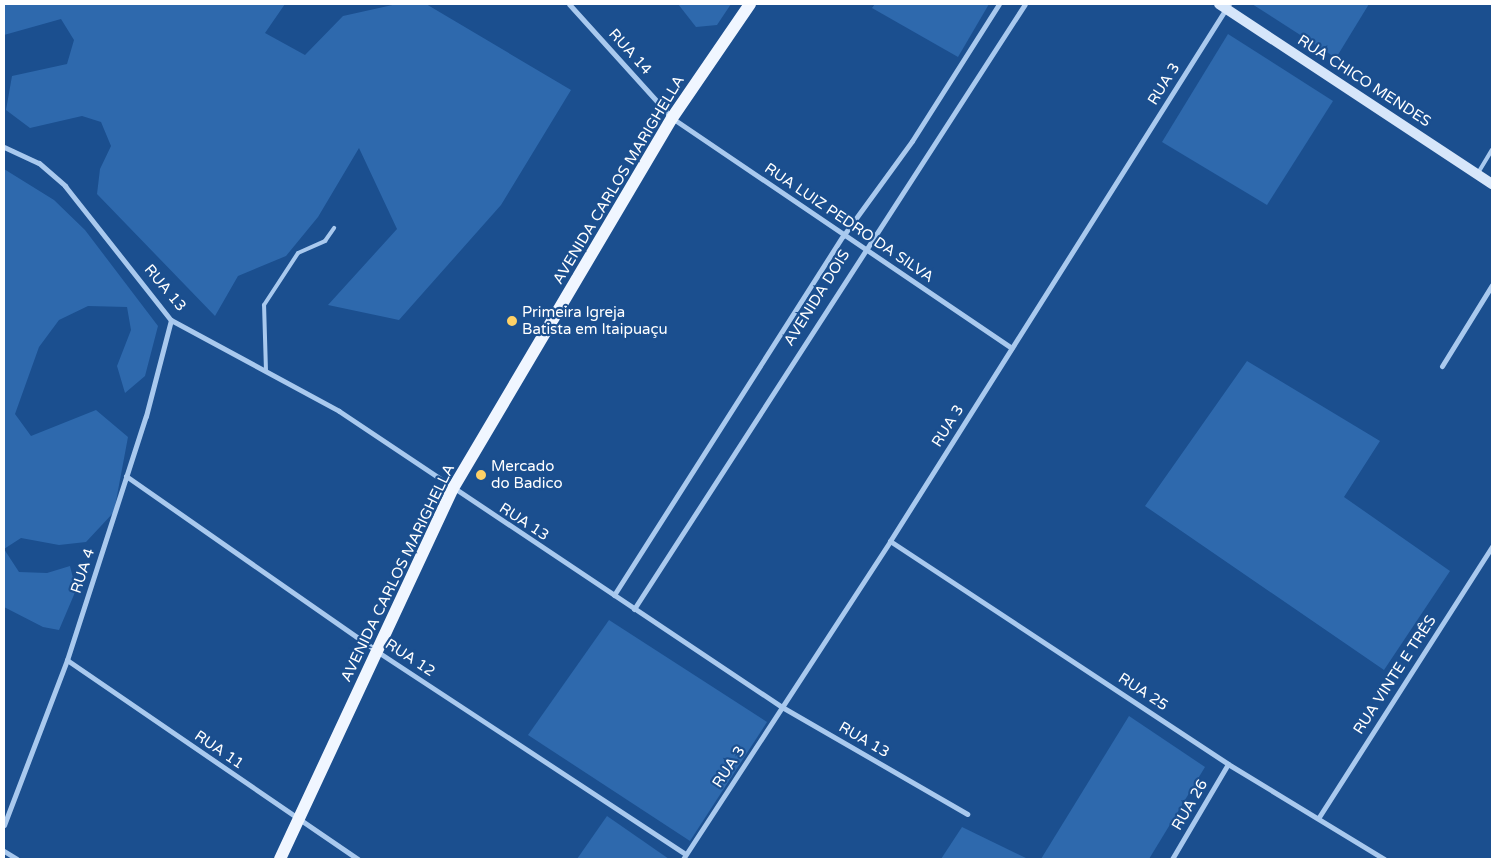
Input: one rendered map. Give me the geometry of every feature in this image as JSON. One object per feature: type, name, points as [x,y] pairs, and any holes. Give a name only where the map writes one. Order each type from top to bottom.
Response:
[{"type":"main road","name":"AVENIDA CARLOS MARIGHELLA","points":[[280,859],[452,490],[672,118],[750,4]]},
{"type":"main road","name":"RUA CHICO MENDES","points":[[1225,5],[1492,184]]},
{"type":"street","name":"RUA 14","points":[[569,4],[672,118]]},
{"type":"street","name":"AVENIDA DOIS","points":[[614,595],[843,236],[912,141],[999,4]]},
{"type":"street","name":"AVENIDA DOIS","points":[[634,609],[863,249],[1025,4]]},
{"type":"street","name":"RUA 3","points":[[685,857],[890,542],[1225,5]]},
{"type":"street","name":"RUA LUIZ PEDRO DA SILVA","points":[[672,118],[843,236],[1012,348]]},
{"type":"street","name":"RUA 13","points":[[4,147],[38,163],[65,186],[171,320],[339,411],[452,490],[782,707],[967,814]]},
{"type":"street","points":[[1442,366],[1492,285]]},
{"type":"street","name":"RUA 4","points":[[4,825],[67,660],[126,476],[171,320]]},
{"type":"street","name":"RUA 12","points":[[126,476],[378,652],[685,857]]},
{"type":"street","name":"RUA 25","points":[[890,542],[1228,764],[1319,817],[1384,859]]},
{"type":"street","name":"RUA VINTE E TRÊS","points":[[1319,817],[1492,546]]},
{"type":"street","name":"RUA 11","points":[[67,660],[358,859]]},
{"type":"street","name":"RUA 26","points":[[1172,859],[1228,764]]},
{"type":"street","points":[[4,851],[17,859]]},
{"type":"lane","points":[[1478,174],[1492,150]]},
{"type":"lane","points":[[266,371],[264,306],[298,253],[324,241],[334,228]]},
{"type":"shaded area","points":[[4,4],[285,4],[265,33],[305,55],[343,16],[397,4],[426,4],[571,90],[501,205],[399,320],[328,305],[397,229],[359,148],[318,217],[286,256],[238,276],[215,316],[97,194],[100,169],[111,146],[101,122],[82,116],[30,128],[6,110],[12,76],[67,64],[74,40],[61,19],[4,35]]},
{"type":"shaded area","points":[[678,4],[731,4],[717,25],[696,27]]},
{"type":"shaded area","points":[[875,4],[989,4],[958,57],[872,8]]},
{"type":"shaded area","points":[[1252,4],[1369,4],[1336,58]]},
{"type":"shaded area","points":[[1228,34],[1333,101],[1267,205],[1162,142]]},
{"type":"shaded area","points":[[4,169],[54,200],[85,230],[158,326],[145,376],[125,393],[117,366],[131,330],[127,307],[88,306],[59,320],[39,347],[15,414],[31,436],[96,410],[128,437],[114,512],[86,542],[59,545],[21,538],[4,549]]},
{"type":"shaded area","points":[[1247,361],[1380,441],[1344,497],[1450,571],[1384,670],[1145,506]]},
{"type":"shaded area","points":[[4,549],[19,572],[47,573],[70,566],[76,590],[59,630],[43,627],[4,607]]},
{"type":"shaded area","points":[[609,620],[767,722],[690,841],[528,735]]},
{"type":"shaded area","points":[[1129,716],[1205,767],[1149,859],[1041,859]]},
{"type":"shaded area","points":[[607,816],[669,859],[577,859]]},
{"type":"shaded area","points":[[962,827],[1028,859],[941,859]]},
{"type":"place","name":"Primeira Igreja Batista em Itaipuaçu","points":[[512,321]]},
{"type":"place","name":"Mercado do Badico","points":[[481,475]]}]
